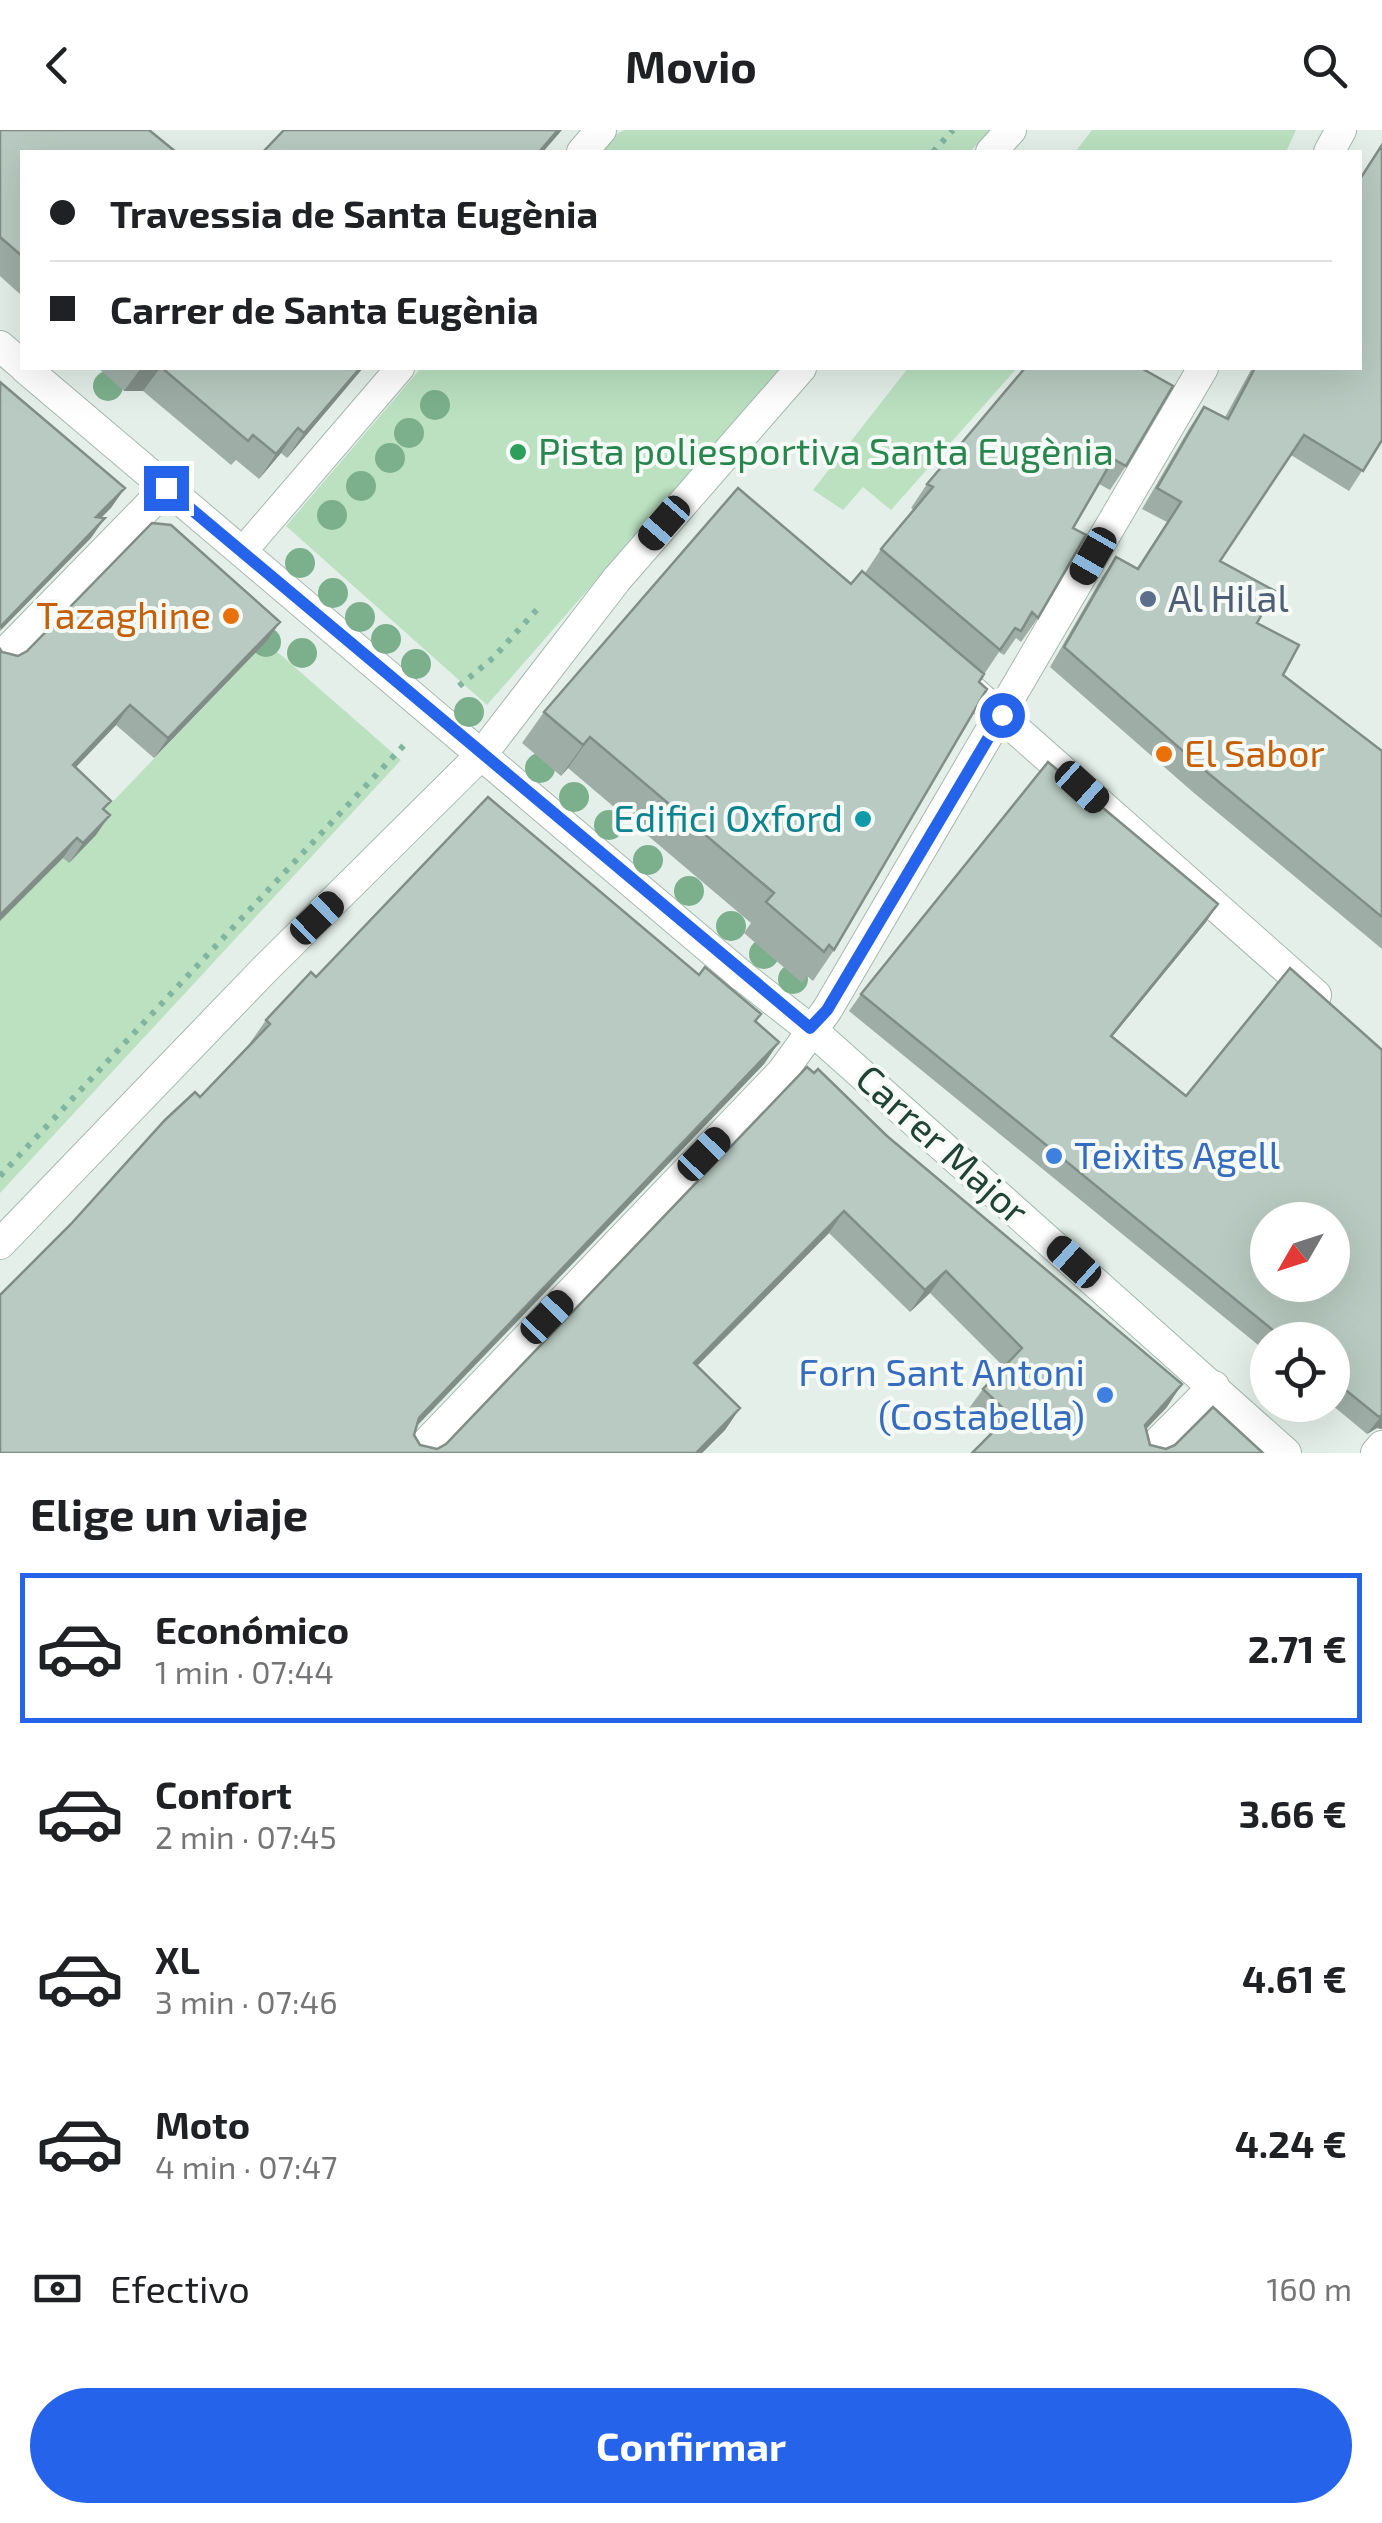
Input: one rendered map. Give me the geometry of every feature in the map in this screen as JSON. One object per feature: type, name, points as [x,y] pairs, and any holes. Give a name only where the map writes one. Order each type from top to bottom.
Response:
[{"type":"street","points":[[584,150],[601,130]]},
{"type":"street","points":[[993,150],[1010,130]]},
{"type":"street","name":"Carrer Major","points":[[0,346],[20,363]]},
{"type":"street","name":"Carrer Major","points":[[29,370],[742,975],[816,1033],[1286,1453]]},
{"type":"street","points":[[0,1244],[264,970],[482,754],[617,578],[799,370]]},
{"type":"street","points":[[416,1453],[816,1033],[1202,370]]},
{"type":"street","points":[[712,467],[741,492]]},
{"type":"street","points":[[0,658],[166,488]]},
{"type":"street","points":[[930,653],[1332,1009]]},
{"type":"street","points":[[1147,1453],[1214,1386]]},
{"type":"street","points":[[1376,1453],[1382,1446]]},
{"type":"lane","points":[[243,552],[398,370]]},
{"type":"path","points":[[935,150],[952,130]]},
{"type":"path","points":[[0,1176],[433,713],[494,658],[546,598]]},
{"type":"green space","points":[[625,130],[990,130],[972,150],[598,150],[608,138]]},
{"type":"green space","points":[[1092,130],[1296,130],[1287,150],[1077,150]]},
{"type":"green space","points":[[419,370],[780,370],[487,705],[286,526]]},
{"type":"green space","points":[[906,370],[1015,370],[891,510],[863,487],[843,510],[813,490]]},
{"type":"green space","points":[[266,642],[401,760],[0,1193],[0,919]]},
{"type":"building","points":[[0,130],[149,130],[174,150],[20,150],[20,254],[0,237]]},
{"type":"building","points":[[284,130],[558,130],[541,150],[265,150]]},
{"type":"building","points":[[1382,145],[1382,440],[1363,471],[1304,435],[1220,561],[1275,591],[1257,623],[1299,645],[1283,675],[1382,751],[1382,917],[1064,647],[1116,557],[1138,569],[1181,502],[1157,488],[1204,407],[1228,419],[1254,370],[1362,370],[1362,176]]},
{"type":"building","points":[[164,370],[358,370],[304,433],[298,428],[276,454],[253,435],[248,441]]},
{"type":"building","points":[[1023,370],[1145,370],[1173,386],[1126,466],[1113,459],[1073,528],[1086,535],[1038,618],[1032,612],[1021,631],[1015,628],[1000,650],[881,549],[933,487],[927,484]]},
{"type":"building","points":[[0,382],[125,488],[96,517],[105,518],[0,627]]},
{"type":"building","points":[[738,488],[851,584],[862,571],[984,674],[979,682],[987,689],[834,950],[829,945],[824,952],[766,902],[774,893],[590,737],[583,745],[544,712]]},
{"type":"building","points":[[152,523],[171,525],[280,622],[168,738],[130,705],[73,765],[111,801],[103,809],[110,815],[83,843],[77,838],[0,915],[0,649],[18,656],[27,651]]},
{"type":"building","points":[[1048,762],[1218,904],[1111,1036],[1186,1096],[1290,968],[1382,1050],[1382,1415],[1379,1417],[1350,1394],[1350,1322],[1263,1322],[861,994]]},
{"type":"building","points":[[488,797],[699,975],[705,967],[761,1014],[755,1021],[779,1042],[419,1418],[414,1435],[420,1445],[437,1449],[446,1444],[807,1067],[814,1073],[818,1069],[887,1136],[1182,1384],[1145,1425],[1150,1445],[1166,1449],[1175,1445],[1213,1407],[1263,1453],[972,1453],[1010,1415],[983,1389],[1022,1348],[946,1271],[925,1290],[844,1211],[694,1363],[740,1408],[696,1453],[0,1453],[0,1295],[165,1120],[195,1092],[200,1097],[270,1024],[266,1020],[311,972],[316,977]]},
{"type":"place","name":"Pista poliesportiva Santa Eugènia","points":[[518,452]]},
{"type":"place","name":"Al Hilal","points":[[1148,599]]},
{"type":"place","name":"Tazaghine","points":[[231,616]]},
{"type":"place","name":"El Sabor","points":[[1164,754]]},
{"type":"place","name":"Edifici Oxford","points":[[863,819]]},
{"type":"place","name":"Teixits Agell","points":[[1054,1156]]},
{"type":"place","name":"Forn Sant Antoni (Costabella)","points":[[1105,1395]]},
{"type":"route","points":[[166,488],[742,975],[810,1028],[827,1010],[1002,715]]}]
